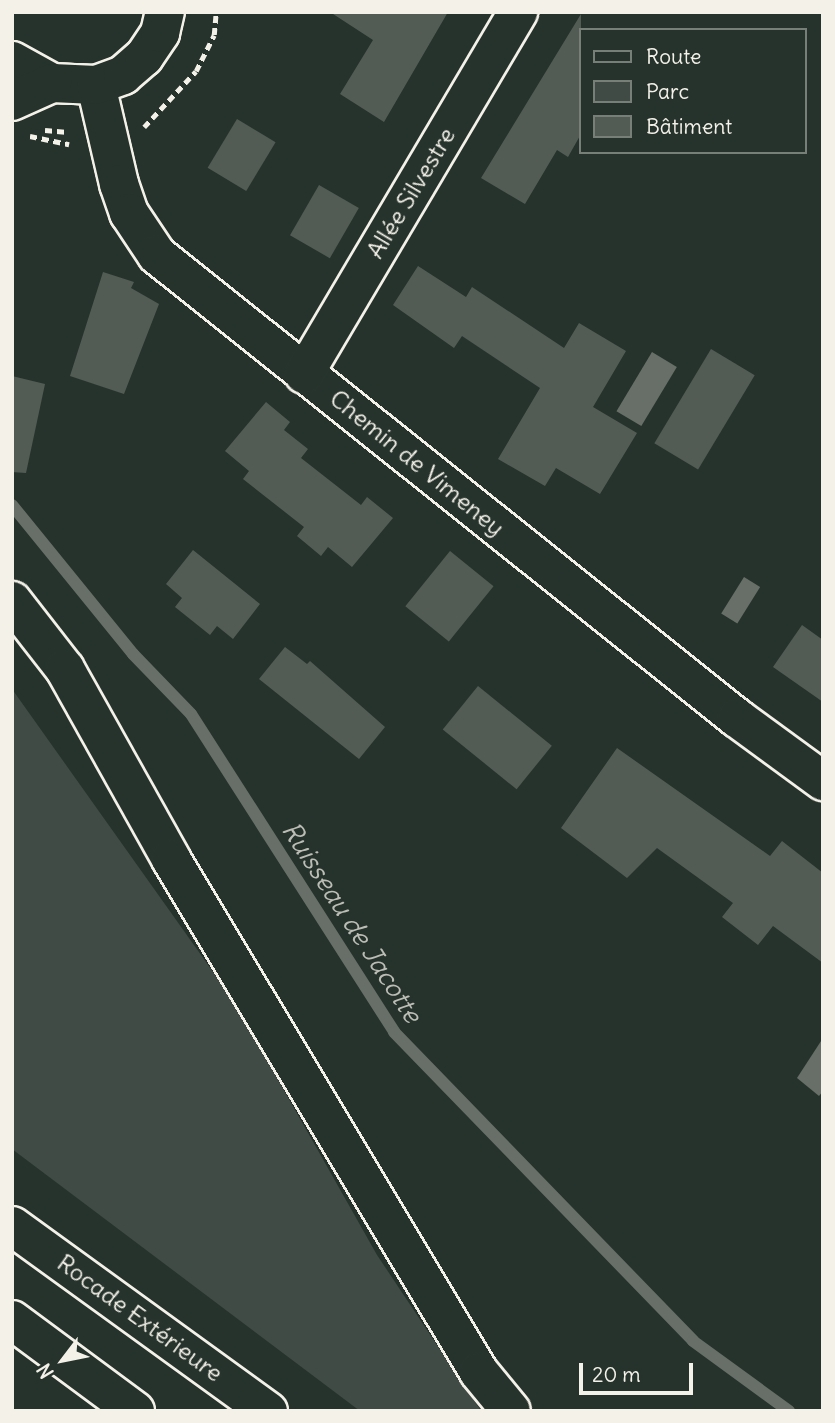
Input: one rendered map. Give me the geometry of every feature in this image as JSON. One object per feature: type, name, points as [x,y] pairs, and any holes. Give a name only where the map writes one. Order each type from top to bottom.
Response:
[{"type":"main road","points":[[12,61],[52,83],[96,85],[123,75],[144,57],[160,33],[165,12]]},
{"type":"main road","name":"Allée Silvestre","points":[[304,374],[518,12]]},
{"type":"main road","points":[[12,102],[52,83]]},
{"type":"main road","name":"Chemin de Vimeney","points":[[96,85],[118,184],[129,213],[157,255],[304,374],[823,781]]},
{"type":"main road","points":[[12,601],[65,669],[171,859],[465,1348],[511,1411]]},
{"type":"main road","name":"Rocade Extérieure","points":[[12,1226],[268,1411]]},
{"type":"main road","points":[[12,1320],[135,1411]]},
{"type":"green space","points":[[12,689],[233,1000],[377,1255],[481,1411],[360,1411],[12,1149]]},
{"type":"shaded area","points":[[652,352],[677,367],[641,426],[616,411]]},
{"type":"shaded area","points":[[744,577],[760,587],[737,624],[721,613]]},
{"type":"shaded area","points":[[823,1038],[823,1091],[819,1096],[797,1078]]},
{"type":"building","points":[[330,12],[448,12],[384,122],[340,94],[373,40]]},
{"type":"building","points":[[581,14],[580,136],[568,157],[557,150],[525,204],[481,178]]},
{"type":"building","points":[[237,119],[276,142],[246,191],[208,168]]},
{"type":"building","points":[[319,185],[359,208],[330,258],[290,235]]},
{"type":"building","points":[[418,266],[466,297],[472,287],[564,348],[579,323],[626,351],[593,407],[637,433],[600,494],[556,468],[545,486],[498,459],[540,388],[462,336],[454,348],[393,305]]},
{"type":"building","points":[[103,272],[134,282],[131,288],[159,304],[124,394],[70,376]]},
{"type":"building","points":[[711,349],[755,375],[698,470],[654,443]]},
{"type":"building","points":[[12,376],[45,384],[26,473],[12,472]]},
{"type":"building","points":[[266,402],[290,422],[284,430],[308,449],[301,458],[361,505],[367,497],[393,518],[352,567],[328,547],[321,556],[297,536],[304,527],[243,479],[249,471],[225,451]]},
{"type":"building","points":[[193,550],[260,604],[233,639],[217,626],[210,635],[175,607],[182,598],[166,584]]},
{"type":"building","points":[[450,551],[494,586],[449,641],[405,606]]},
{"type":"building","points":[[802,625],[823,640],[823,702],[773,667]]},
{"type":"building","points":[[285,647],[307,664],[310,661],[385,727],[359,759],[259,679]]},
{"type":"building","points":[[478,686],[552,746],[517,789],[443,730]]},
{"type":"building","points":[[617,748],[770,856],[782,841],[823,873],[823,963],[773,926],[758,945],[722,917],[733,903],[657,848],[627,878],[561,828]]},
{"type":"waterway","name":"Ruisseau de Jacotte","points":[[12,505],[133,654],[191,714],[394,1032],[693,1341],[789,1411]]}]
